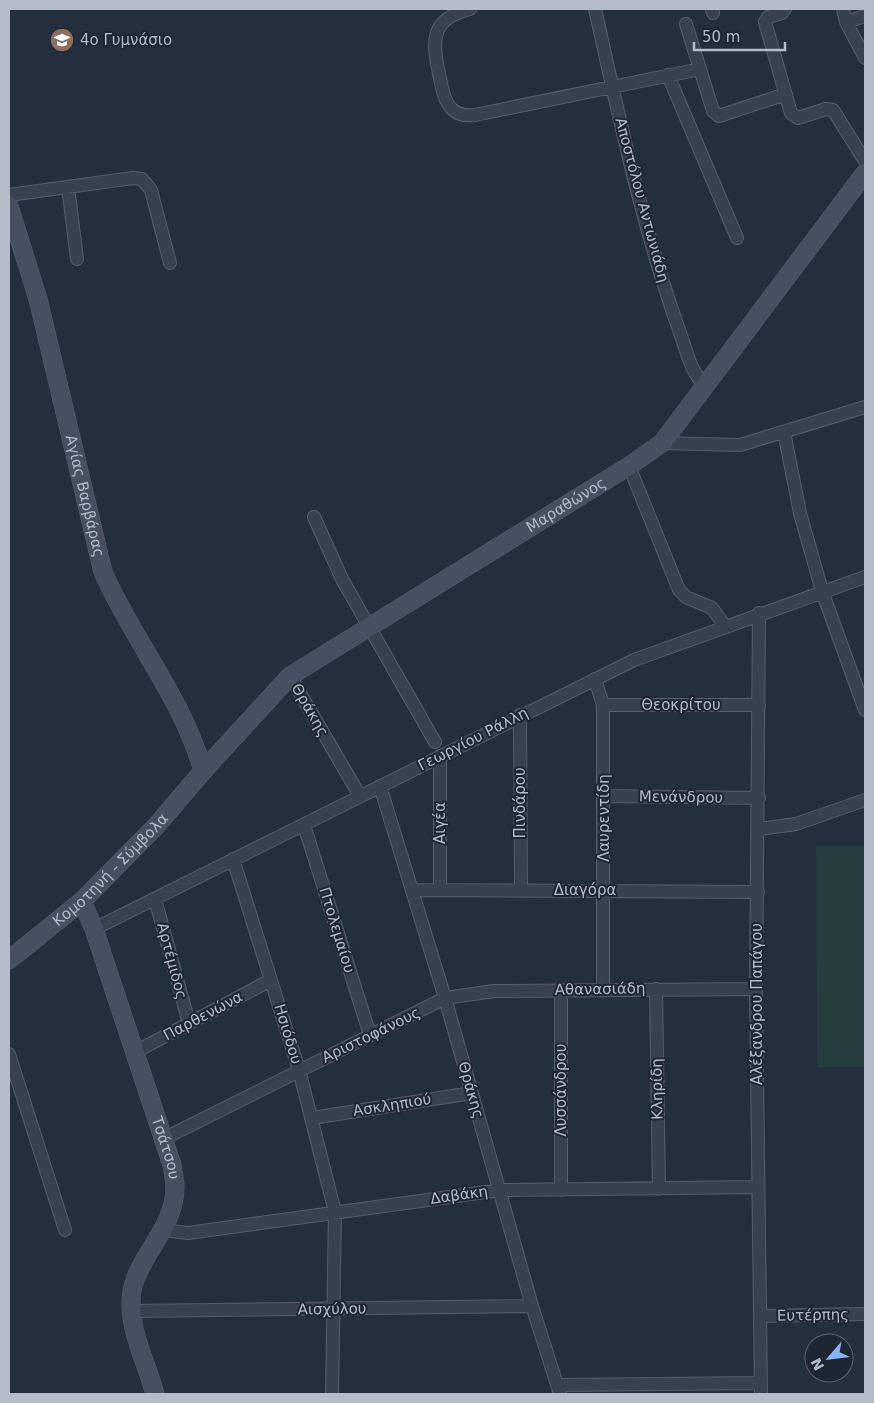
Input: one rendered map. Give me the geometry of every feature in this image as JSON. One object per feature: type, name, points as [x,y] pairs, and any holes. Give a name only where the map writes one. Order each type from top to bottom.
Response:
[{"type":"street","points":[[470,9],[453,13],[446,18],[434,40],[434,52],[443,91],[448,104],[457,112],[475,115],[700,69]]},
{"type":"street","name":"Αποστόλου Αντωνιάδη","points":[[595,9],[612,87],[661,279],[694,371],[704,385]]},
{"type":"street","points":[[785,9],[782,13],[768,17],[765,22],[786,94],[795,117],[800,118],[829,108],[833,110],[865,161]]},
{"type":"street","points":[[843,9],[846,22],[865,58]]},
{"type":"street","points":[[846,22],[865,16]]},
{"type":"street","points":[[686,24],[713,111],[717,115],[722,116],[786,94]]},
{"type":"street","points":[[668,76],[737,238]]},
{"type":"street","name":"Μαραθώνος","points":[[203,771],[290,676],[629,466],[662,443],[865,173]]},
{"type":"street","points":[[9,195],[133,178],[146,182],[151,190],[170,263]]},
{"type":"street","points":[[68,187],[78,259]]},
{"type":"street","name":"Αγίας Βαρβάρας","points":[[9,206],[38,299],[103,572],[114,598],[187,724],[203,771]]},
{"type":"street","points":[[662,443],[740,445],[865,407]]},
{"type":"street","points":[[784,432],[800,513],[822,591],[865,710]]},
{"type":"street","points":[[629,466],[679,590],[683,595],[710,607],[725,626]]},
{"type":"street","points":[[314,517],[343,581],[435,742]]},
{"type":"street","name":"Γεωργίου Ράλλη","points":[[94,929],[520,715],[634,660],[759,613],[865,577]]},
{"type":"street","name":"Αλέξανδρου Παπάγου","points":[[759,613],[759,829],[756,989],[761,1389]]},
{"type":"street","name":"Θράκης","points":[[290,676],[360,796]]},
{"type":"street","name":"Λαυρεντίδη","points":[[595,679],[603,705],[603,989]]},
{"type":"street","name":"Θεοκρίτου","points":[[603,705],[759,705]]},
{"type":"street","name":"Πινδάρου","points":[[520,715],[521,890]]},
{"type":"street","name":"Αιγέα","points":[[440,756],[440,890]]},
{"type":"street","name":"Κομοτηνή - Σύμβολα","points":[[9,960],[82,901],[157,826],[203,771]]},
{"type":"street","name":"Θράκης","points":[[380,786],[445,998],[532,1306],[559,1389]]},
{"type":"street","name":"Μενάνδρου","points":[[604,796],[759,798]]},
{"type":"street","points":[[759,829],[796,824],[865,800]]},
{"type":"street","name":"Πτολεμαίου","points":[[304,824],[370,1035]]},
{"type":"street","name":"Ησιόδου","points":[[233,859],[299,1070],[335,1212],[332,1394]]},
{"type":"street","name":"Διαγόρα","points":[[412,890],[758,892]]},
{"type":"street","name":"Αρτέμιδος","points":[[155,899],[189,1023]]},
{"type":"street","name":"Τσάτσου","points":[[82,901],[94,929],[172,1164],[175,1188],[171,1208],[163,1230],[140,1267],[133,1287],[131,1310],[135,1334],[155,1394]]},
{"type":"street","name":"Παρθενώνα","points":[[135,1052],[271,980]]},
{"type":"street","name":"Κληρίδη","points":[[656,989],[659,1189]]},
{"type":"street","name":"Αθανασιάδη","points":[[445,998],[494,991],[756,989]]},
{"type":"street","name":"Λυσσάνδρου","points":[[561,990],[561,1190]]},
{"type":"street","name":"Αριστοφάνους","points":[[163,1139],[445,998]]},
{"type":"street","points":[[9,1054],[65,1230]]},
{"type":"street","name":"Ασκληπιού","points":[[312,1118],[472,1093]]},
{"type":"street","name":"Δαβάκη","points":[[163,1230],[188,1233],[500,1190],[758,1187]]},
{"type":"street","name":"Αισχύλου","points":[[131,1310],[532,1306]]},
{"type":"street","name":"Ευτέρπης","points":[[761,1316],[865,1314]]},
{"type":"street","points":[[559,1389],[761,1389]]},
{"type":"green space","points":[[816,846],[865,846],[865,1067],[817,1067]]},
{"type":"place","name":"4ο Γυμνάσιο","points":[[62,40]]}]
